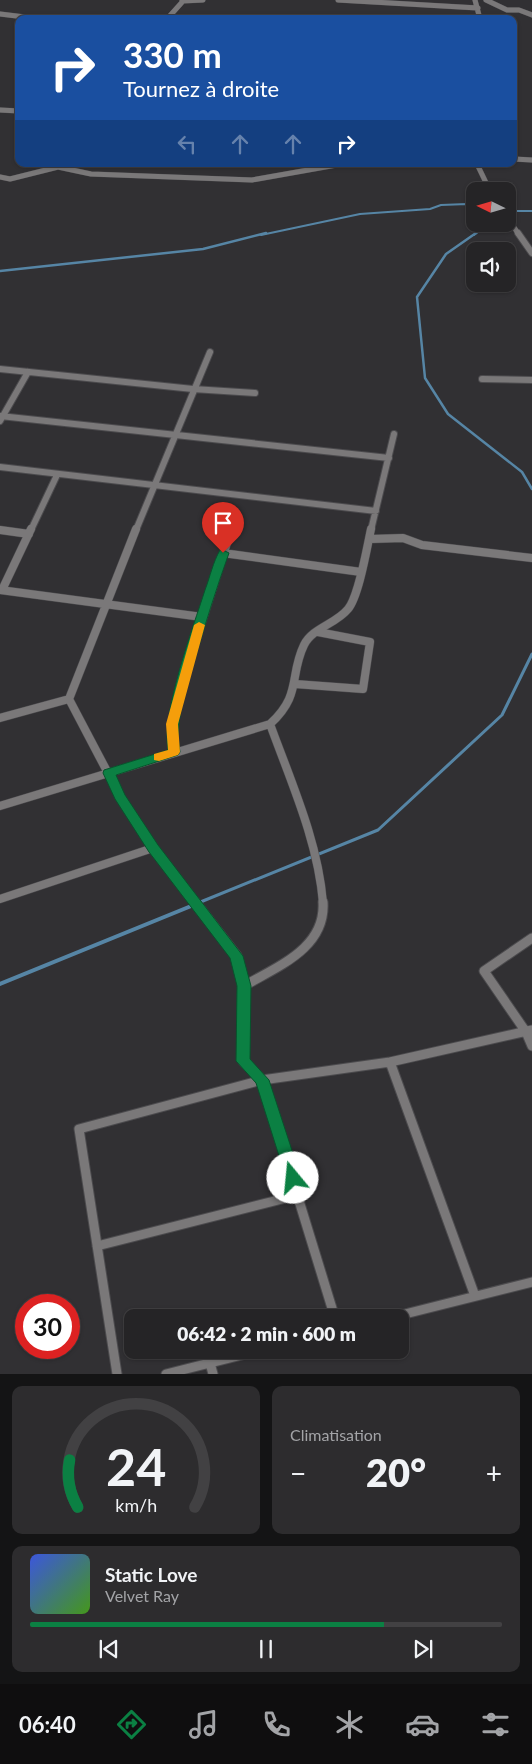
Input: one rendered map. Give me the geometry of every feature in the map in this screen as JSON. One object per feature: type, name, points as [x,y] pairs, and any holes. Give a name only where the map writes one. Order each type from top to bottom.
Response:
[{"type":"street","points":[[171,15],[183,1],[203,0]]},
{"type":"street","points":[[338,0],[478,8]]},
{"type":"street","points":[[475,0],[479,15]]},
{"type":"street","points":[[486,0],[507,10],[519,10],[532,15]]},
{"type":"street","points":[[0,14],[15,16]]},
{"type":"street","points":[[0,110],[15,111]]},
{"type":"street","points":[[517,159],[532,160]]},
{"type":"street","points":[[0,177],[10,179],[58,167],[91,174],[252,180],[277,178],[328,167]]},
{"type":"street","points":[[478,167],[485,182]]},
{"type":"street","points":[[516,230],[532,253]]},
{"type":"street","points":[[210,352],[153,486],[69,699],[120,796],[153,848],[236,956],[244,986],[243,1061],[262,1080],[332,1309]]},
{"type":"street","points":[[0,368],[193,390],[255,393]]},
{"type":"street","points":[[28,372],[1,418],[389,458]]},
{"type":"street","points":[[482,379],[532,380]]},
{"type":"street","points":[[0,806],[270,724],[280,715],[295,684],[302,649],[308,638],[346,614],[353,603],[394,434]]},
{"type":"street","points":[[0,467],[376,511]]},
{"type":"street","points":[[57,475],[1,590],[202,617]]},
{"type":"street","points":[[0,530],[29,534]]},
{"type":"street","points":[[370,539],[396,536],[409,538],[422,545],[532,558]]},
{"type":"street","points":[[174,752],[172,724],[202,617],[226,544]]},
{"type":"street","points":[[223,553],[361,572]]},
{"type":"street","points":[[295,684],[363,689],[370,642],[318,632]]},
{"type":"street","points":[[0,718],[69,699]]},
{"type":"street","points":[[244,986],[310,944],[320,929],[324,912],[321,884],[306,829],[270,724]]},
{"type":"street","points":[[0,899],[153,848]]},
{"type":"street","points":[[532,938],[484,971],[529,1031],[532,1046]]},
{"type":"street","points":[[117,1374],[79,1129],[262,1080],[390,1062],[529,1031]]},
{"type":"street","points":[[390,1062],[475,1296]]},
{"type":"street","points":[[97,1246],[298,1195]]},
{"type":"street","points":[[409,1313],[532,1282]]},
{"type":"street","points":[[166,1374],[212,1368],[236,1359]]},
{"type":"waterway","points":[[261,235],[360,214],[430,209],[441,205],[466,204]]},
{"type":"waterway","points":[[516,211],[532,211]]},
{"type":"waterway","points":[[474,235],[478,232]]},
{"type":"waterway","points":[[0,271],[203,249],[266,233]]},
{"type":"waterway","points":[[476,233],[446,254],[417,297],[425,378],[448,414],[522,472],[532,489]]},
{"type":"waterway","points":[[198,903],[378,830],[502,715],[532,654]]},
{"type":"waterway","points":[[0,984],[201,902]]},
{"type":"slow traffic","points":[[159,757],[174,752],[171,738],[175,708],[199,625]]},
{"type":"route","points":[[223,553],[175,708],[171,738],[174,752],[108,773],[120,796],[153,848],[236,956],[244,986],[243,1061],[262,1080],[293,1178]]}]
